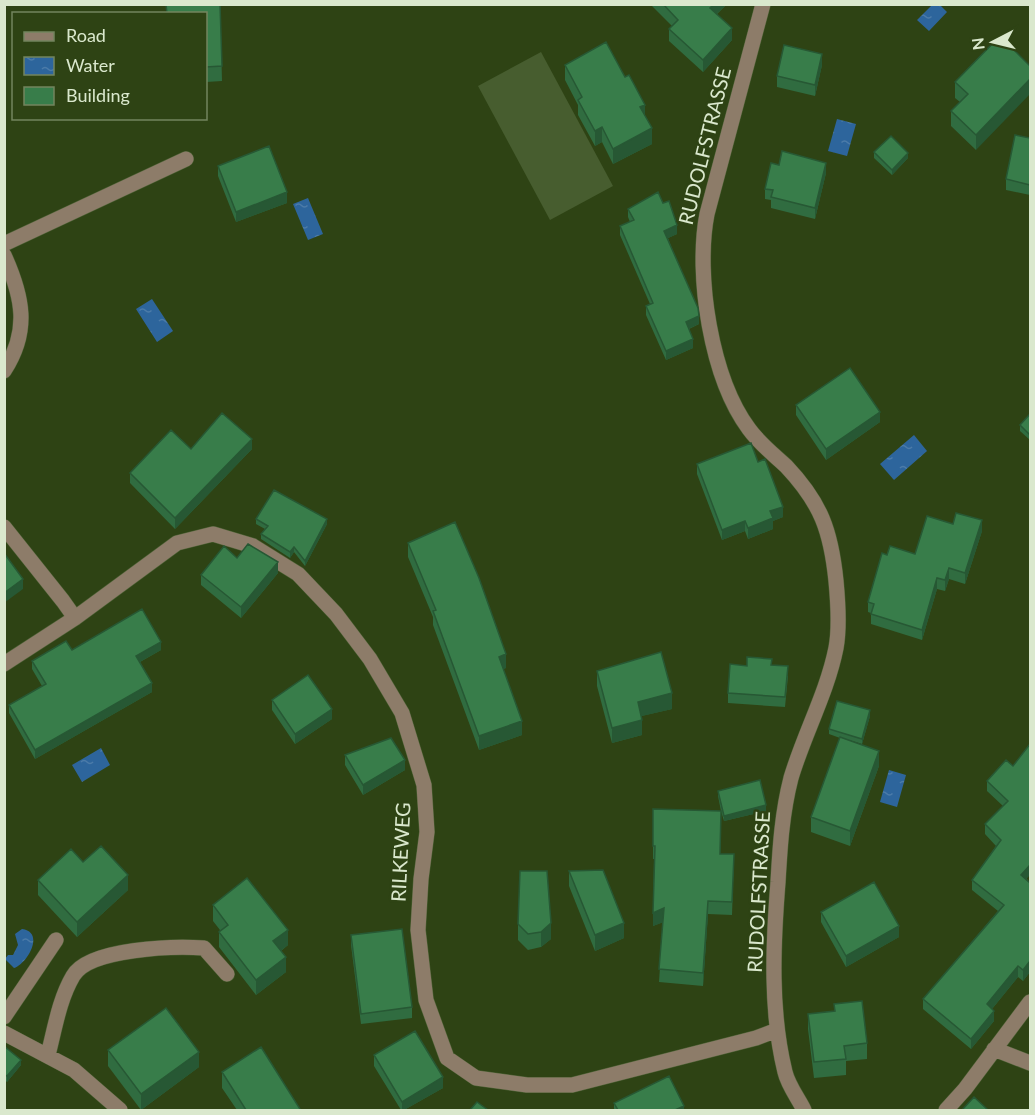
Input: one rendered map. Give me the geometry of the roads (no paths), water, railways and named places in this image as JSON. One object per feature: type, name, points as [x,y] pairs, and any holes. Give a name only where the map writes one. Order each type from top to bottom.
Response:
[{"type":"street","name":"RUDOLFSTRASSE","points":[[763,4],[707,214],[703,237],[704,280],[718,364],[724,385],[749,429],[801,483],[814,500],[827,529],[836,582],[838,635],[828,681],[800,751],[784,808],[775,916],[774,972],[777,1030],[786,1075],[804,1110]]},
{"type":"street","points":[[4,244],[186,159]]},
{"type":"street","points":[[4,255],[15,280],[21,307],[21,334],[4,371]]},
{"type":"street","points":[[4,527],[75,618]]},
{"type":"street","name":"RILKEWEG","points":[[4,664],[75,618],[177,543],[213,534],[253,546],[298,574],[336,614],[370,659],[406,723],[424,785],[427,832],[418,930],[426,1000],[447,1058],[476,1078],[527,1085],[572,1085],[756,1038],[777,1030]]},
{"type":"street","points":[[4,1017],[56,940]]},
{"type":"street","points":[[48,1055],[60,1006],[74,973],[97,958],[152,948],[204,948],[227,974]]},
{"type":"street","points":[[946,1110],[1030,1002]]},
{"type":"street","points":[[4,1033],[74,1070],[120,1110]]},
{"type":"street","points":[[994,1049],[1030,1064]]},
{"type":"water","points":[[932,5],[940,5],[947,12],[929,31],[917,20]]},
{"type":"water","points":[[837,119],[856,124],[847,156],[828,151]]},
{"type":"water","points":[[308,198],[323,234],[308,240],[293,204]]},
{"type":"water","points":[[152,299],[173,331],[157,342],[136,309]]},
{"type":"water","points":[[914,435],[927,451],[894,480],[880,464]]},
{"type":"water","points":[[101,748],[110,765],[82,782],[72,765]]},
{"type":"water","points":[[889,770],[906,775],[897,807],[880,802]]},
{"type":"water","points":[[22,929],[29,931],[32,936],[32,948],[24,960],[14,968],[5,959],[8,955],[13,955],[18,945],[15,934]]}]
